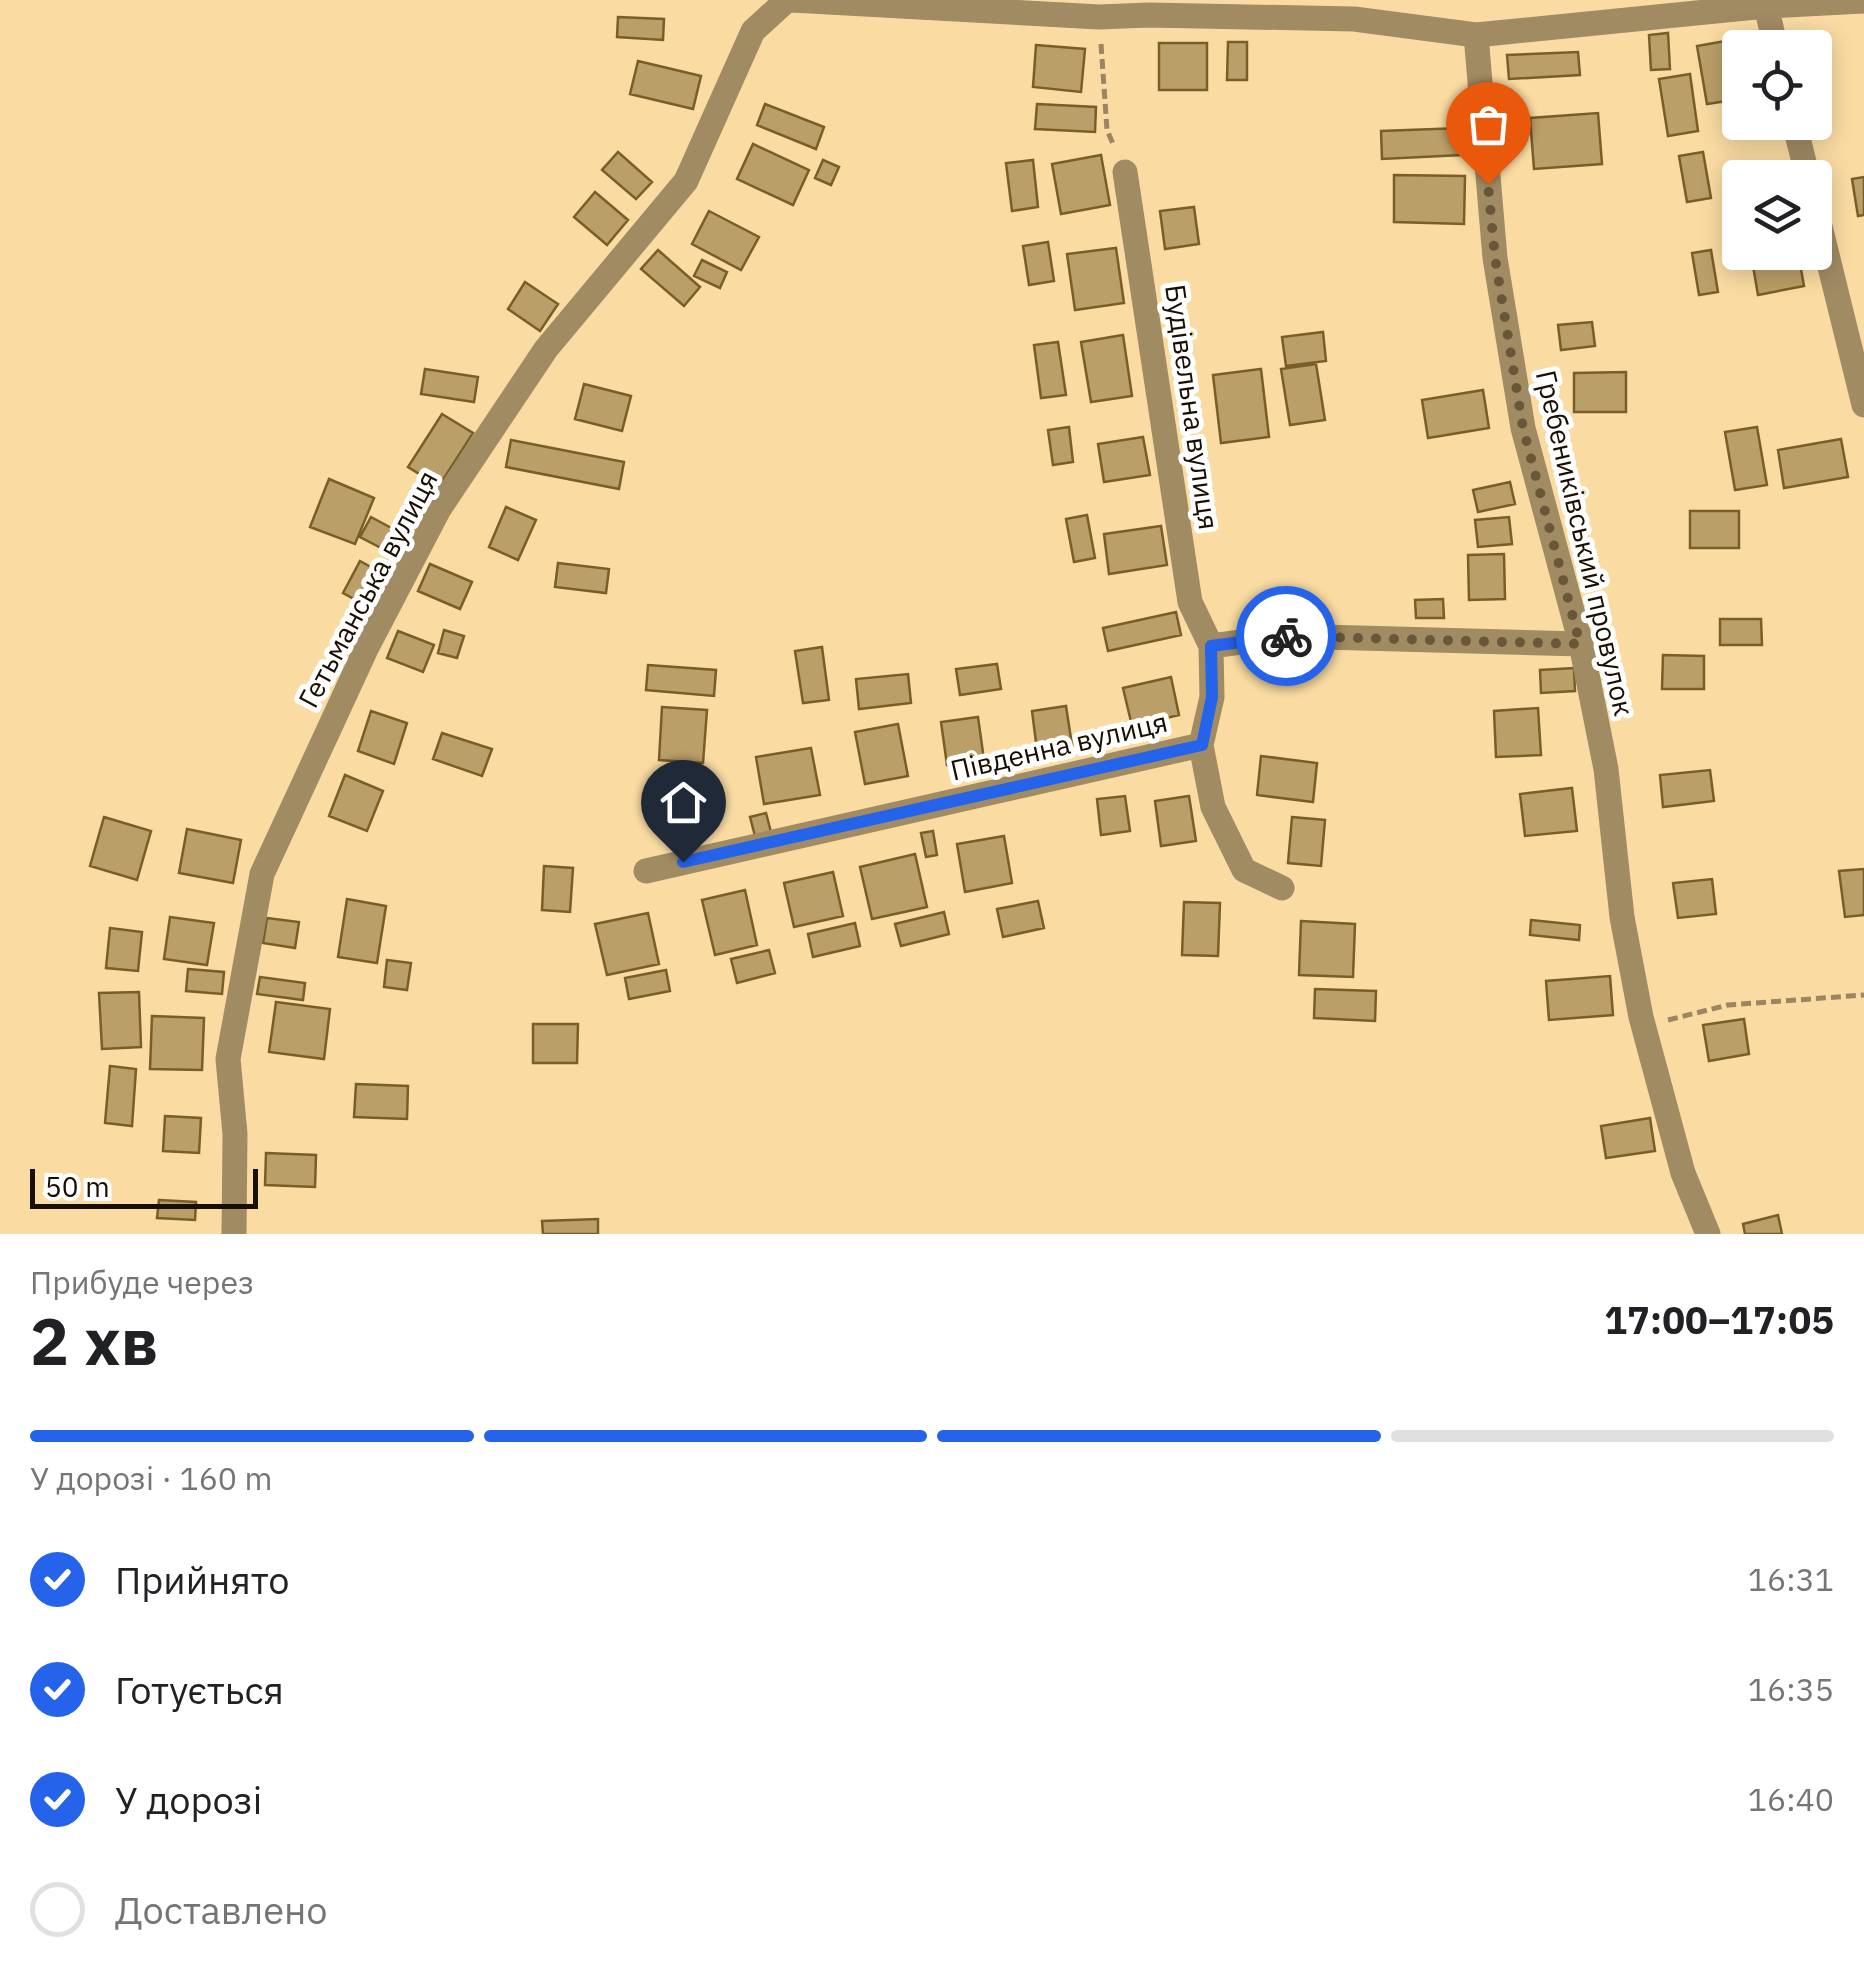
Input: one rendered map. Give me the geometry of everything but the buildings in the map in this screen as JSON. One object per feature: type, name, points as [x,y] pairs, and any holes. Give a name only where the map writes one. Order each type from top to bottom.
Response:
[{"type":"street","points":[[789,0],[1099,18],[1149,7],[1354,20],[1476,35],[1598,11],[1864,1]]},
{"type":"street","name":"Гетьманська вулиця","points":[[234,1234],[235,1134],[228,1059],[262,874],[366,648],[439,509],[546,349],[686,181],[753,31],[789,0]]},
{"type":"street","points":[[1766,6],[1772,30]]},
{"type":"street","name":"Гребениківський провулок","points":[[1476,35],[1495,258],[1523,428],[1580,644],[1606,768],[1622,917],[1640,1017],[1683,1174],[1708,1234]]},
{"type":"street","name":"Будівельна вулиця","points":[[1125,172],[1190,602],[1211,646]]},
{"type":"street","points":[[1831,270],[1864,405]]},
{"type":"street","points":[[1211,646],[1286,636],[1580,644]]},
{"type":"street","name":"Південна вулиця","points":[[646,870],[1202,745],[1212,697],[1211,646]]},
{"type":"street","points":[[1202,745],[1213,807],[1244,870],[1282,888]]},
{"type":"path","points":[[1099,18],[1107,130],[1125,172]]},
{"type":"path","points":[[1640,1017],[1658,1022],[1728,1005],[1864,994]]},
{"type":"way so far","points":[[1286,636],[1580,644],[1523,428],[1495,258],[1488,184]]},
{"type":"route","points":[[683,862],[1202,745],[1212,697],[1211,646],[1286,636]]}]
